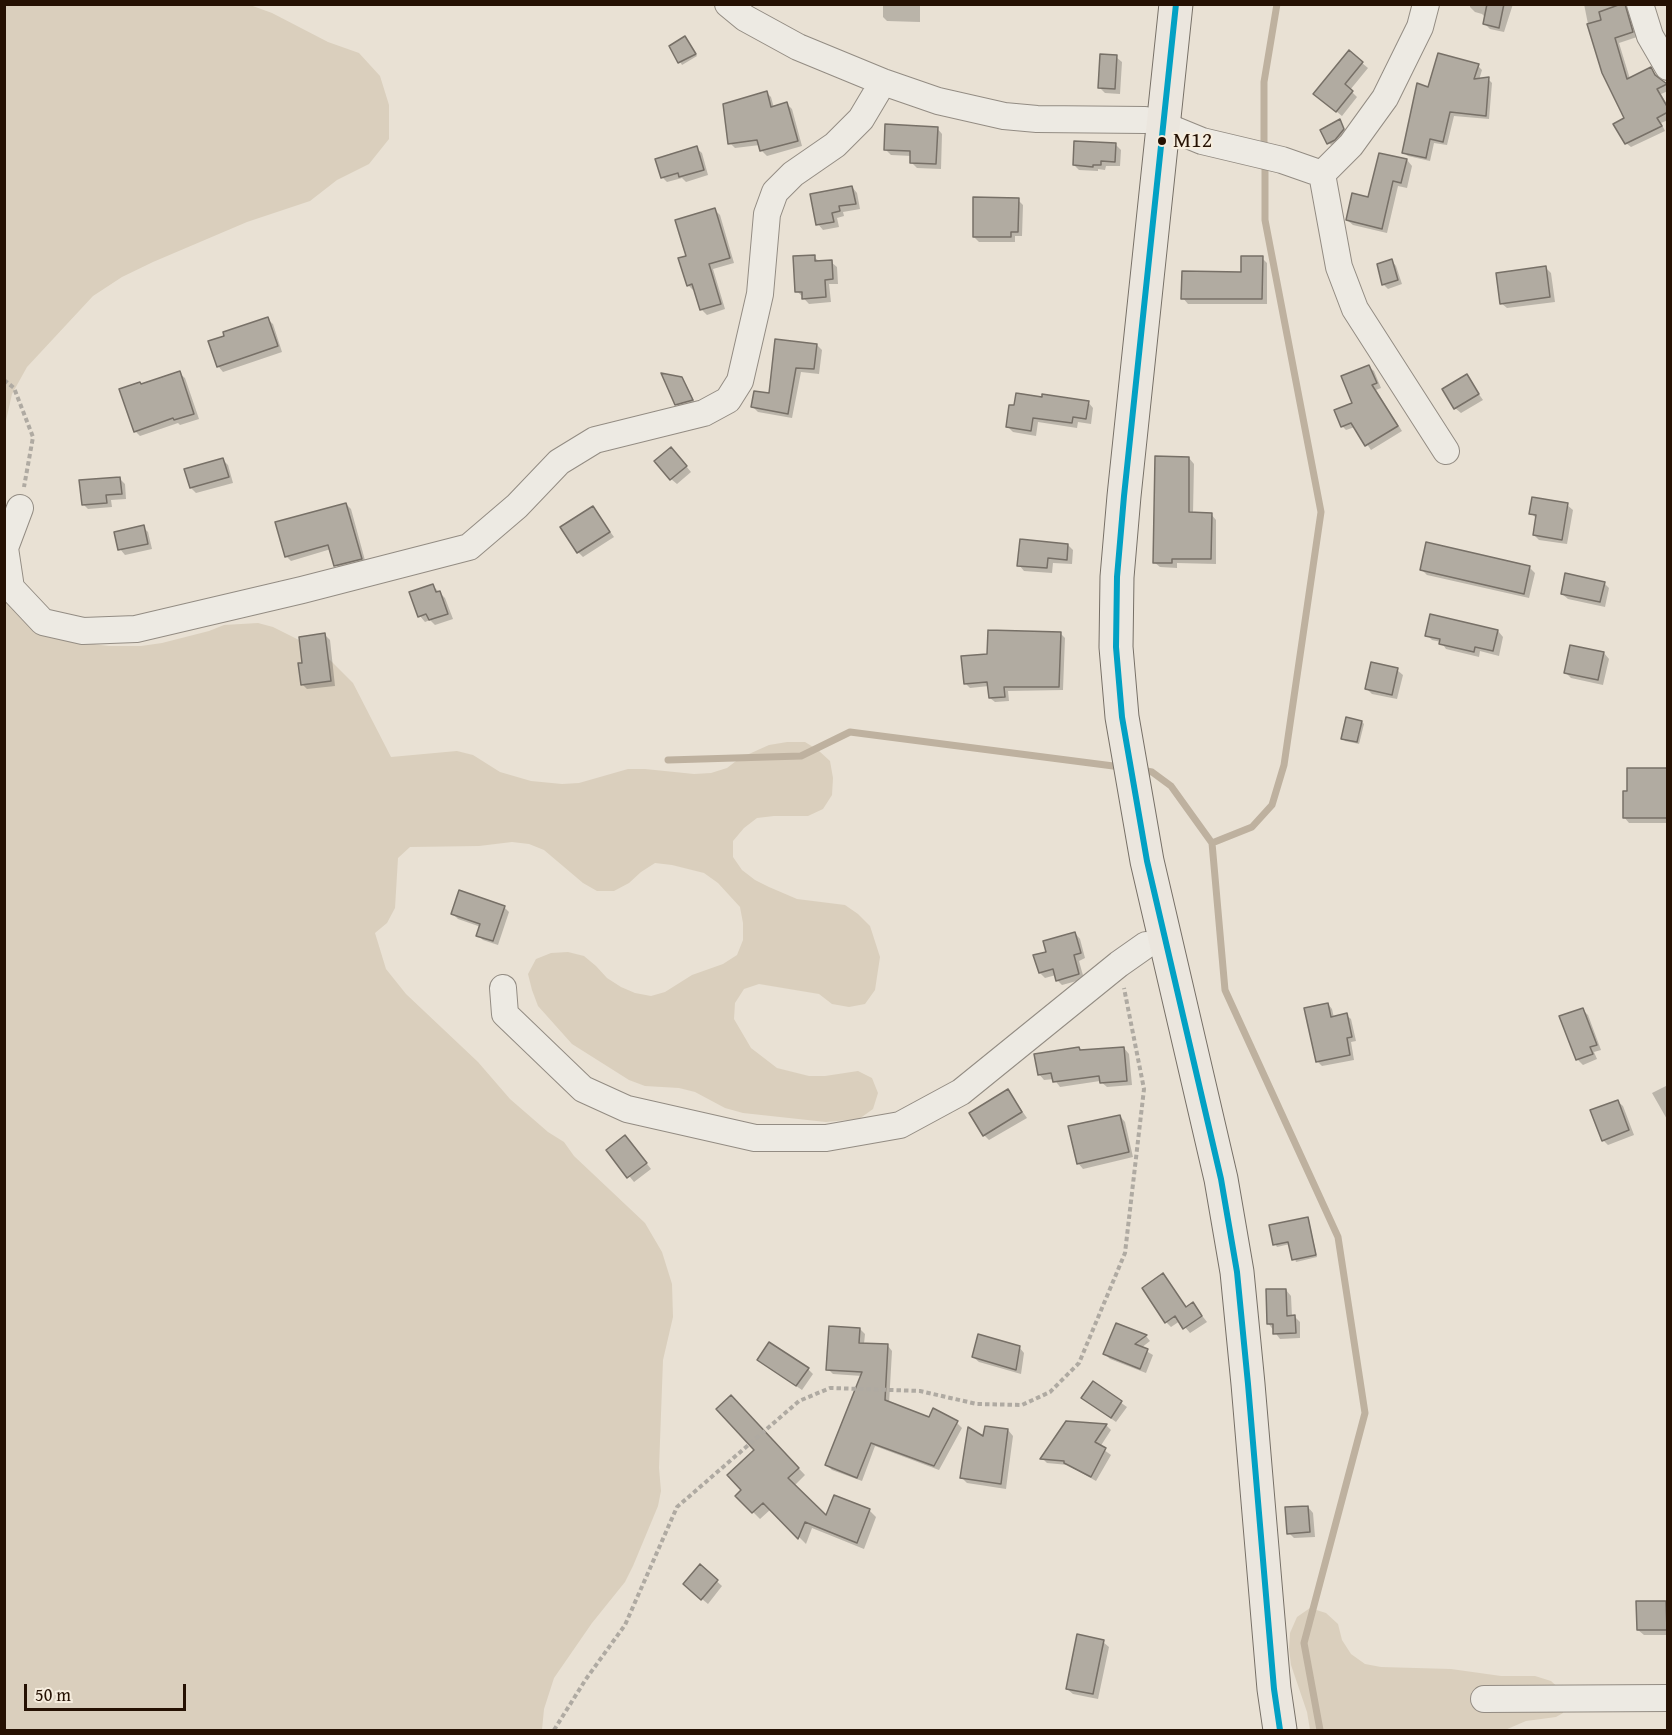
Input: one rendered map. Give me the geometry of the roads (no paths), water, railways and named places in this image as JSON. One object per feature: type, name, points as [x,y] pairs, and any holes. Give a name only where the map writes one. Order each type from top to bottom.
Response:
[{"type":"main road","points":[[1154,122],[1157,4]]},
{"type":"main road","points":[[1176,4],[1154,122],[1098,577],[1097,649],[1115,736],[1128,866],[1197,1161],[1211,1233],[1223,1323],[1259,1731]]},
{"type":"main road","points":[[1121,778],[1151,882],[1221,1179],[1237,1272],[1274,1689],[1280,1731]]},
{"type":"street","points":[[728,4],[745,18],[798,47],[883,82],[938,101],[1004,116],[1154,122],[1202,141],[1282,160],[1322,174]]},
{"type":"street","points":[[1322,174],[1351,145],[1384,98],[1420,27],[1426,4]]},
{"type":"street","points":[[1641,4],[1650,36],[1668,67]]},
{"type":"street","points":[[20,508],[5,548],[11,588],[43,622],[83,631],[136,629],[302,590],[469,547],[517,506],[559,462],[595,440],[704,413],[728,400],[740,381],[760,294],[767,214],[775,192],[793,174],[835,145],[861,119],[883,82]]},
{"type":"street","points":[[1322,174],[1339,267],[1355,309],[1446,452]]},
{"type":"street","points":[[503,988],[505,1014],[583,1089],[627,1109],[755,1138],[826,1138],[900,1125],[961,1092],[1119,964],[1146,945]]},
{"type":"street","points":[[1484,1699],[1668,1698]]},
{"type":"waterway","points":[[1264,151],[1264,82],[1277,4]]},
{"type":"waterway","points":[[1212,843],[1252,827],[1272,805],[1284,765],[1321,512],[1265,220],[1265,162]]},
{"type":"waterway","points":[[668,760],[801,756],[850,732],[1121,767]]},
{"type":"waterway","points":[[1141,770],[1152,772],[1171,786],[1212,843],[1225,990],[1338,1237],[1365,1413],[1304,1643],[1320,1730]]},
{"type":"place","name":"M12","points":[[1162,141]]}]
